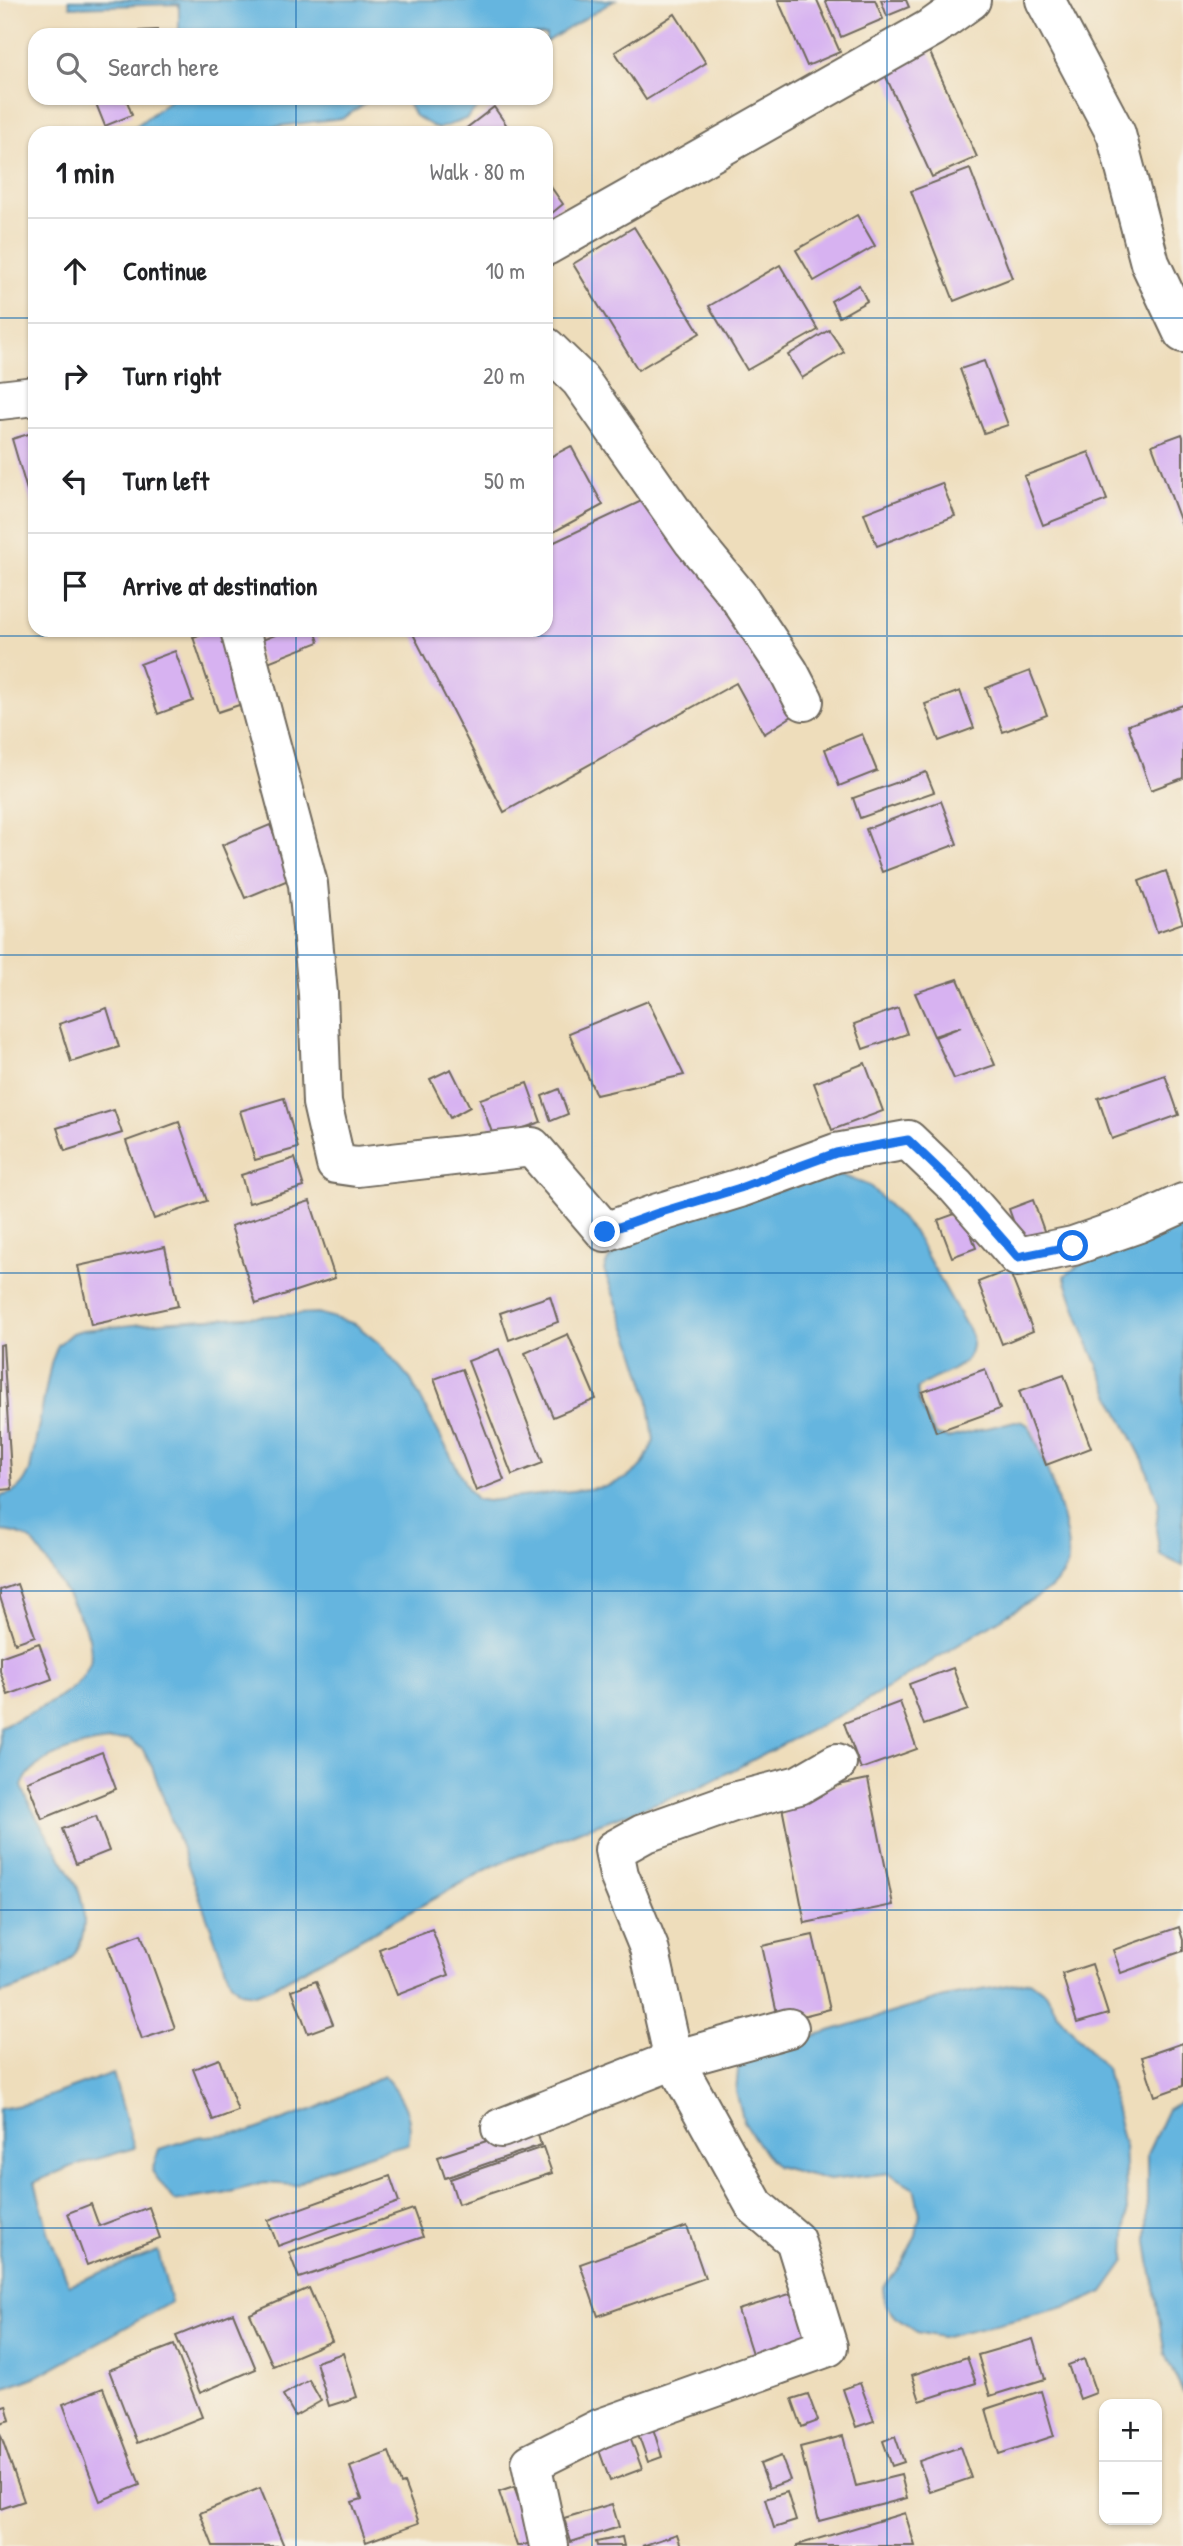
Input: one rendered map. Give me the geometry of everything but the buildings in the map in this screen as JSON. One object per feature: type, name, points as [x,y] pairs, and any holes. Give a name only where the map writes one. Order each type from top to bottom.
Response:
[{"type":"street","points":[[553,242],[933,27],[971,0]]},
{"type":"street","points":[[1045,0],[1116,134],[1150,263],[1183,333]]},
{"type":"street","points":[[553,354],[580,380],[693,541],[739,597],[789,672],[804,702]]},
{"type":"street","points":[[0,400],[28,397]]},
{"type":"street","points":[[242,637],[308,884],[318,994],[323,1103],[336,1164],[357,1167],[532,1147],[605,1232],[836,1153],[908,1140],[956,1186],[1018,1257],[1073,1246],[1139,1223],[1183,1203]]},
{"type":"street","points":[[549,2546],[531,2463],[601,2427],[828,2347],[795,2240],[755,2206],[674,2060],[649,1948],[619,1875],[614,1850],[643,1834],[720,1806],[799,1785],[837,1763]]},
{"type":"street","points":[[501,2128],[674,2060],[789,2028]]},
{"type":"water","points":[[69,0],[615,0],[553,38],[553,28],[179,28],[179,4],[70,7]]},
{"type":"water","points":[[164,105],[362,105],[343,118],[280,126],[136,126]]},
{"type":"water","points":[[409,105],[481,105],[466,119],[446,126],[433,126],[415,116]]},
{"type":"water","points":[[833,1172],[870,1186],[913,1231],[972,1336],[972,1348],[962,1364],[917,1389],[919,1402],[933,1431],[948,1438],[1015,1421],[1029,1426],[1057,1499],[1067,1541],[1068,1559],[1065,1571],[1051,1588],[860,1705],[698,1788],[584,1829],[493,1866],[256,1994],[240,1992],[231,1983],[152,1767],[143,1750],[129,1739],[100,1742],[68,1750],[39,1764],[22,1786],[33,1811],[78,1888],[84,1917],[82,1936],[75,1953],[61,1967],[30,1983],[0,1993],[0,1727],[64,1694],[84,1675],[91,1660],[87,1632],[36,1546],[16,1533],[0,1531],[0,1496],[19,1488],[30,1470],[51,1363],[58,1345],[72,1333],[83,1330],[173,1321],[318,1313],[355,1324],[381,1345],[411,1380],[468,1489],[476,1499],[487,1501],[605,1487],[627,1478],[642,1466],[654,1441],[648,1395],[632,1343],[604,1270],[610,1258],[640,1234]]},
{"type":"water","points":[[1183,1211],[1183,1566],[1160,1555],[1156,1529],[1159,1503],[1143,1460],[1113,1401],[1086,1338],[1064,1276],[1103,1249]]},
{"type":"water","points":[[1030,1981],[1046,1993],[1059,2016],[1106,2069],[1124,2144],[1127,2210],[1125,2261],[1103,2292],[1077,2304],[942,2337],[917,2332],[895,2317],[885,2305],[883,2288],[902,2263],[916,2235],[920,2214],[914,2188],[889,2173],[829,2180],[776,2166],[744,2122],[736,2091],[739,2061],[782,2045],[945,1997]]},
{"type":"water","points":[[113,2073],[134,2148],[70,2167],[35,2182],[49,2235],[69,2285],[158,2251],[171,2302],[38,2376],[0,2390],[0,2109],[30,2103]]},
{"type":"water","points":[[384,2076],[405,2107],[410,2125],[408,2144],[323,2170],[296,2185],[263,2183],[223,2194],[174,2201],[152,2171],[159,2149],[197,2137],[249,2132],[317,2108]]},
{"type":"water","points":[[1183,2101],[1183,2393],[1165,2355],[1147,2242],[1147,2154],[1168,2109]]},
{"type":"route","points":[[605,1232],[836,1153],[908,1140],[956,1186],[1018,1257],[1073,1246]]}]
